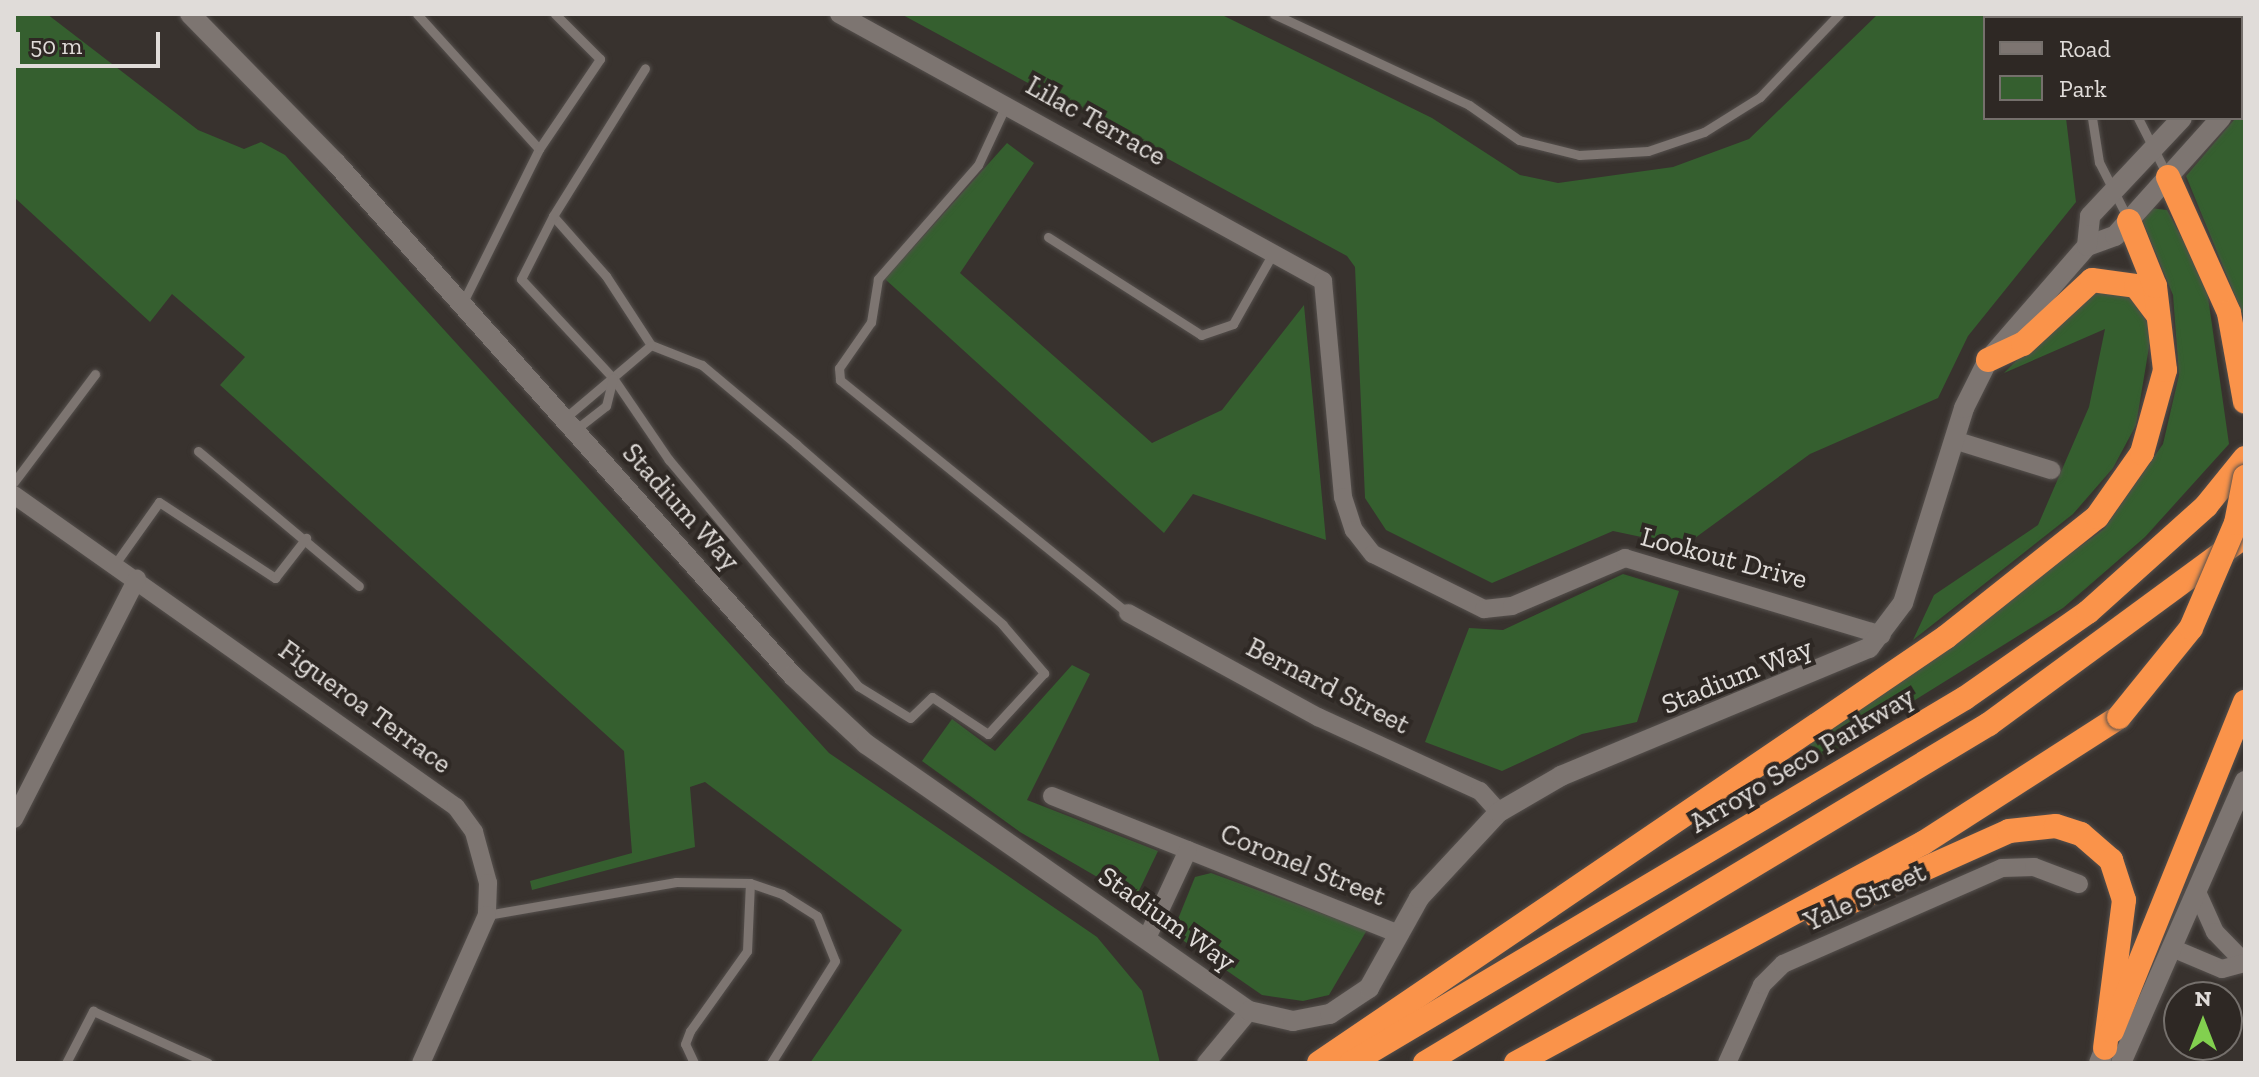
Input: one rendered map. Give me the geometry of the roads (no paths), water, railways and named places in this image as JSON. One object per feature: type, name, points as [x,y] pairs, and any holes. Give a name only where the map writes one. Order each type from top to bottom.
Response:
[{"type":"highway","points":[[2168,177],[2229,313],[2245,402]]},
{"type":"highway","points":[[1319,1063],[1946,637],[2065,546],[2124,486],[2142,453],[2165,370],[2163,322],[2129,221]]},
{"type":"highway","points":[[1988,360],[2023,344],[2092,280],[2136,286],[2163,322]]},
{"type":"highway","name":"Arroyo Seco Parkway","points":[[1351,1063],[1965,698],[2088,612],[2206,506],[2245,458]]},
{"type":"highway","points":[[1516,1063],[1723,957],[1923,843],[2119,717],[2191,628],[2236,523],[2245,477]]},
{"type":"highway","points":[[1425,1063],[1989,724],[2245,536]]},
{"type":"highway","points":[[2108,1058],[2245,702]]},
{"type":"highway","points":[[1723,957],[2009,831],[2056,826],[2098,845],[2121,879],[2122,931],[2109,981],[2108,1058]]},
{"type":"street","name":"Lilac Terrace","points":[[839,14],[1274,250],[1323,281]]},
{"type":"street","name":"Stadium Way","points":[[197,17],[462,304],[793,676],[866,744],[975,826],[1147,938],[1249,1011],[1293,1021],[1330,1014],[1369,988],[1398,934],[1457,849],[1499,812],[1561,776],[1839,666],[1882,635],[1903,603],[1954,440],[1988,360],[2087,246],[2115,236],[2219,120]]},
{"type":"street","name":"Stadium Way","points":[[2087,246],[2090,216],[2180,120]]},
{"type":"street","name":"Lookout Drive","points":[[1323,281],[1343,497],[1354,530],[1373,554],[1484,609],[1512,606],[1625,558],[1882,635]]},
{"type":"street","points":[[1954,440],[2051,470]]},
{"type":"street","name":"Figueroa Terrace","points":[[14,495],[456,807],[483,857],[487,915],[421,1063]]},
{"type":"street","points":[[14,819],[137,579]]},
{"type":"street","name":"Bernard Street","points":[[1128,613],[1318,717],[1480,791],[1499,812]]},
{"type":"street","points":[[2108,1058],[2172,948],[2245,781]]},
{"type":"street","points":[[1052,796],[1188,850]]},
{"type":"street","name":"Coronel Street","points":[[1147,938],[1188,850],[1398,934]]},
{"type":"street","name":"Yale Street","points":[[1727,1063],[1762,985],[1783,964],[2002,868],[2034,867],[2079,884]]},
{"type":"street","points":[[2172,948],[2222,969],[2245,963],[2215,932],[2197,892]]},
{"type":"street","points":[[1206,1063],[1249,1011]]},
{"type":"lane","points":[[417,14],[539,149]]},
{"type":"lane","points":[[462,304],[539,149],[600,59],[555,14]]},
{"type":"lane","points":[[1274,14],[1469,105],[1519,140],[1579,155],[1648,151],[1704,132],[1760,97],[1839,14]]},
{"type":"lane","points":[[553,216],[606,276],[651,345],[712,373],[1002,624],[1036,663],[1044,673],[988,734],[932,697],[910,718],[858,686],[669,460],[613,378],[521,279],[553,216],[645,68]]},
{"type":"lane","points":[[1006,105],[978,165],[878,279],[871,322],[839,368],[840,380],[1128,613]]},
{"type":"lane","points":[[2092,120],[2099,162],[2129,221]]},
{"type":"lane","points":[[2139,120],[2168,177]]},
{"type":"lane","points":[[1048,237],[1201,335],[1233,324],[1274,250]]},
{"type":"lane","points":[[570,424],[613,378],[651,345]]},
{"type":"lane","points":[[14,482],[95,374]]},
{"type":"lane","points":[[570,424],[606,406],[613,378]]},
{"type":"lane","points":[[198,451],[306,538],[359,586]]},
{"type":"lane","points":[[115,564],[159,502],[275,578],[306,538]]},
{"type":"lane","points":[[487,915],[676,882],[750,883],[817,916],[835,961],[832,978],[771,1063]]},
{"type":"lane","points":[[694,1063],[685,1044],[690,1031],[747,951],[750,883]]},
{"type":"lane","points":[[66,1063],[93,1011],[208,1063]]}]
